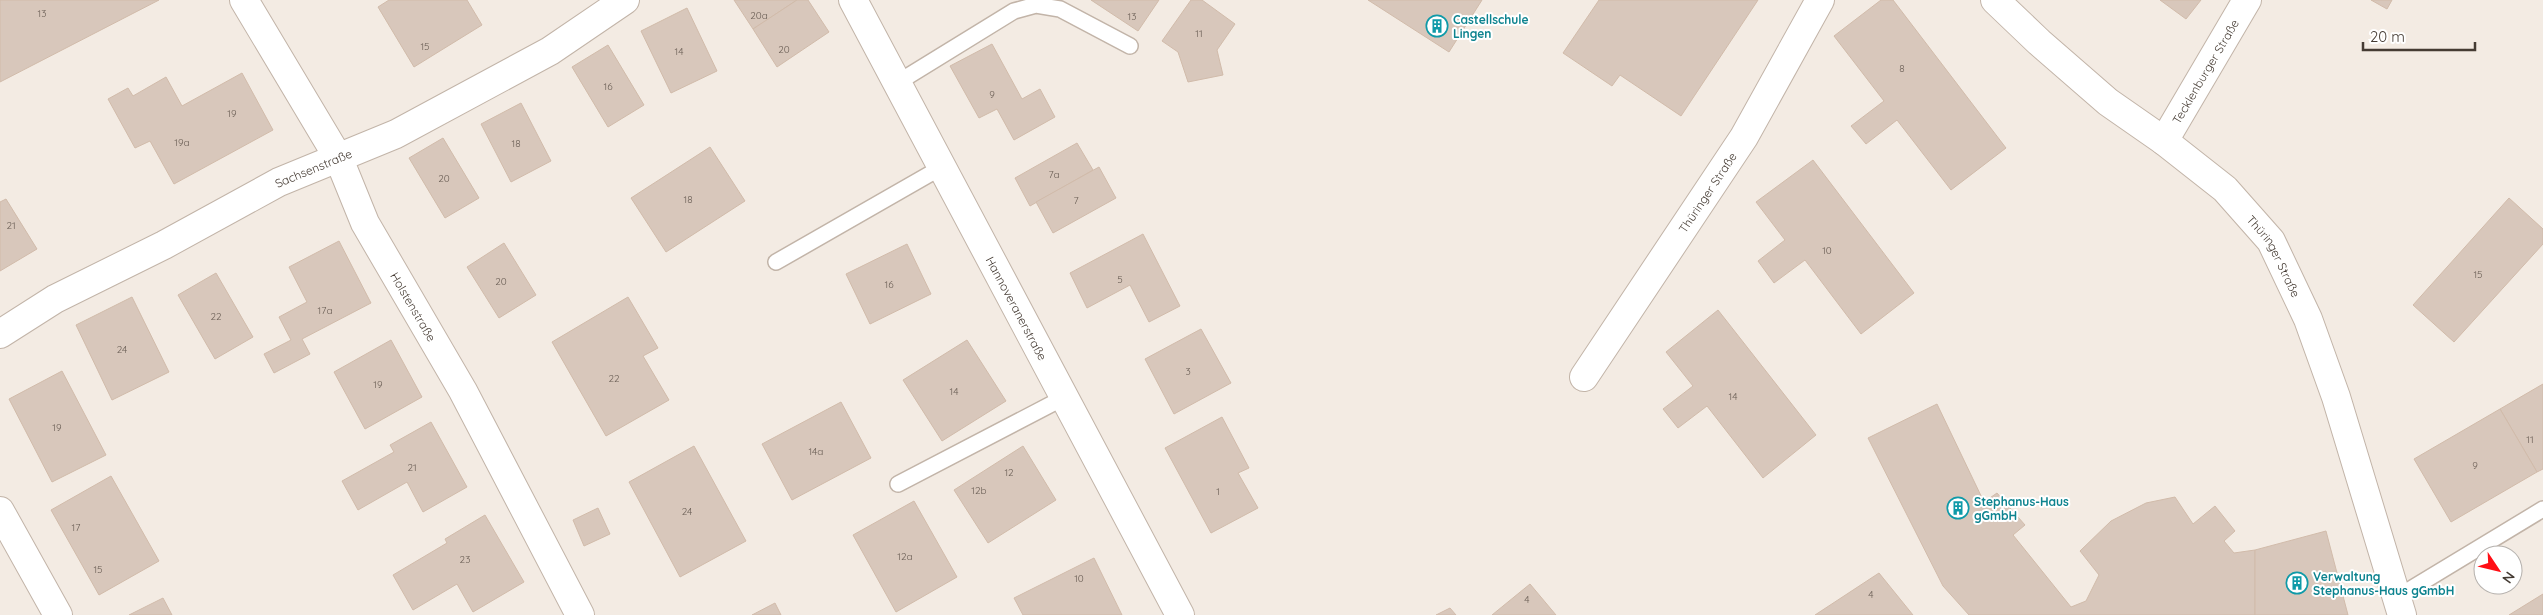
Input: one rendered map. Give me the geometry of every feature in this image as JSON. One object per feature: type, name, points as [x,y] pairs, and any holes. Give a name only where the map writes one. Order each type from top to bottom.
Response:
[{"type":"street","name":"Holstenstraße","points":[[244,0],[339,159],[364,223],[463,390],[580,615]]},
{"type":"street","name":"Sachsenstraße","points":[[0,334],[55,299],[164,245],[279,182],[396,134],[550,51],[625,0]]},
{"type":"street","name":"Hannoveranerstraße","points":[[853,0],[1180,615]]},
{"type":"street","name":"Thüringer Straße","points":[[1584,377],[1744,137],[1820,0]]},
{"type":"street","name":"Thüringer Straße","points":[[1995,0],[2038,42],[2108,102],[2164,141],[2225,189],[2271,241],[2308,319],[2336,397],[2399,606]]},
{"type":"street","name":"Tecklenburger Straße","points":[[2164,141],[2247,0]]},
{"type":"street","points":[[0,511],[58,615]]},
{"type":"lane","points":[[897,83],[1014,11],[1036,5],[1060,9],[1130,46]]},
{"type":"lane","points":[[776,262],[942,167]]},
{"type":"lane","points":[[898,484],[1065,397]]},
{"type":"lane","points":[[2399,606],[2543,508]]},
{"type":"building","points":[[0,0],[159,0],[0,82]]},
{"type":"building","points":[[389,0],[467,0],[482,25],[414,67],[378,7]]},
{"type":"building","points":[[734,0],[797,0],[753,29]]},
{"type":"building","points":[[797,0],[808,0],[829,32],[777,67],[753,29]]},
{"type":"building","points":[[1091,0],[1159,0],[1138,31]]},
{"type":"building","points":[[1191,0],[1202,0],[1235,24],[1217,50],[1223,75],[1188,82],[1178,52],[1162,41]]},
{"type":"building","name":"Castellschule Lingen","points":[[1368,0],[1482,0],[1449,52]]},
{"type":"building","points":[[1599,0],[1758,0],[1681,116],[1620,75],[1612,86],[1563,53]]},
{"type":"building","points":[[1881,0],[1893,0],[2006,148],[1951,190],[1897,120],[1866,144],[1851,126],[1884,101],[1834,36]]},
{"type":"building","points":[[2160,0],[2201,0],[2186,19]]},
{"type":"building","points":[[2371,0],[2392,0],[2387,9]]},
{"type":"building","points":[[687,8],[717,71],[671,93],[641,31]]},
{"type":"building","points":[[992,44],[1022,99],[1040,89],[1055,117],[1014,140],[997,109],[979,118],[950,66]]},
{"type":"building","points":[[608,45],[644,105],[608,127],[572,67]]},
{"type":"building","points":[[242,73],[273,130],[174,184],[150,141],[135,148],[108,99],[128,88],[133,96],[166,77],[182,106]]},
{"type":"building","points":[[521,103],[551,161],[511,182],[481,124]]},
{"type":"building","points":[[443,138],[479,198],[445,218],[409,158]]},
{"type":"building","points":[[1077,143],[1093,170],[1030,206],[1015,178]]},
{"type":"building","points":[[710,147],[745,201],[666,252],[631,198]]},
{"type":"building","points":[[1813,160],[1914,293],[1861,334],[1805,260],[1774,283],[1758,261],[1785,240],[1756,202]]},
{"type":"building","points":[[1099,167],[1116,198],[1053,233],[1036,202]]},
{"type":"building","points":[[2509,198],[2543,229],[2543,244],[2454,342],[2413,305]]},
{"type":"building","points":[[6,199],[37,249],[0,271],[0,202]]},
{"type":"building","points":[[1143,234],[1180,306],[1149,322],[1130,285],[1087,308],[1070,273]]},
{"type":"building","points":[[339,241],[371,303],[302,339],[310,354],[274,373],[264,354],[291,340],[279,317],[307,302],[289,267]]},
{"type":"building","points":[[504,243],[536,295],[499,318],[467,267]]},
{"type":"building","points":[[907,244],[931,294],[870,324],[846,274]]},
{"type":"building","points":[[216,273],[253,337],[215,359],[178,295]]},
{"type":"building","points":[[132,297],[169,372],[112,400],[76,325]]},
{"type":"building","points":[[628,297],[658,348],[643,356],[669,400],[606,436],[552,342]]},
{"type":"building","points":[[1718,310],[1816,435],[1763,478],[1707,406],[1678,428],[1663,409],[1693,386],[1666,352]]},
{"type":"building","points":[[1201,329],[1231,383],[1174,414],[1145,359]]},
{"type":"building","points":[[391,340],[422,397],[365,429],[334,372]]},
{"type":"building","points":[[967,340],[1006,401],[942,441],[903,380]]},
{"type":"building","points":[[62,371],[106,455],[52,482],[9,399]]},
{"type":"building","points":[[2543,384],[2543,469],[2537,472],[2500,409]]},
{"type":"building","points":[[841,402],[871,458],[792,500],[762,444]]},
{"type":"building","name":"Stephanus-Haus gGmbH","points":[[1937,404],[1984,502],[1997,493],[2025,525],[2013,535],[2071,607],[2086,601],[2099,575],[2080,551],[2111,521],[2146,503],[2175,497],[2193,524],[2215,506],[2235,531],[2224,541],[2234,553],[2255,550],[2255,615],[1969,615],[1943,586],[1868,438]]},
{"type":"building","points":[[2500,409],[2537,472],[2451,522],[2414,459]]},
{"type":"building","points":[[1222,417],[1249,468],[1238,473],[1258,508],[1211,533],[1165,448]]},
{"type":"building","points":[[431,422],[467,487],[423,512],[407,482],[358,510],[342,481],[394,452],[390,445]]},
{"type":"building","points":[[694,446],[746,541],[680,577],[629,482]]},
{"type":"building","points":[[1023,446],[1056,500],[988,543],[954,490]]},
{"type":"building","points":[[111,476],[159,561],[99,595],[51,510]]},
{"type":"building","points":[[914,501],[957,577],[896,612],[853,535]]},
{"type":"building","points":[[598,508],[610,534],[584,546],[573,520]]},
{"type":"building","points":[[485,515],[524,582],[473,612],[457,584],[413,610],[393,575],[447,543],[445,539]]},
{"type":"building","name":"Verwaltung Stephanus-Haus gGmbH","points":[[2326,531],[2348,615],[2255,615],[2255,550]]},
{"type":"building","points":[[1094,558],[1122,615],[1023,615],[1014,598]]},
{"type":"building","points":[[1879,573],[1913,615],[1815,615]]},
{"type":"building","points":[[1530,584],[1556,615],[1492,615]]},
{"type":"building","points":[[2543,594],[2543,615],[2509,615]]},
{"type":"building","points":[[163,598],[172,615],[129,615]]},
{"type":"building","points":[[775,603],[781,615],[752,615]]},
{"type":"building","points":[[1450,608],[1456,615],[1436,615]]},
{"type":"place","name":"Castellschule Lingen","points":[[1437,26]]},
{"type":"place","name":"Stephanus-Haus gGmbH","points":[[1958,508]]},
{"type":"place","name":"Verwaltung Stephanus-Haus gGmbH","points":[[2297,583]]}]
